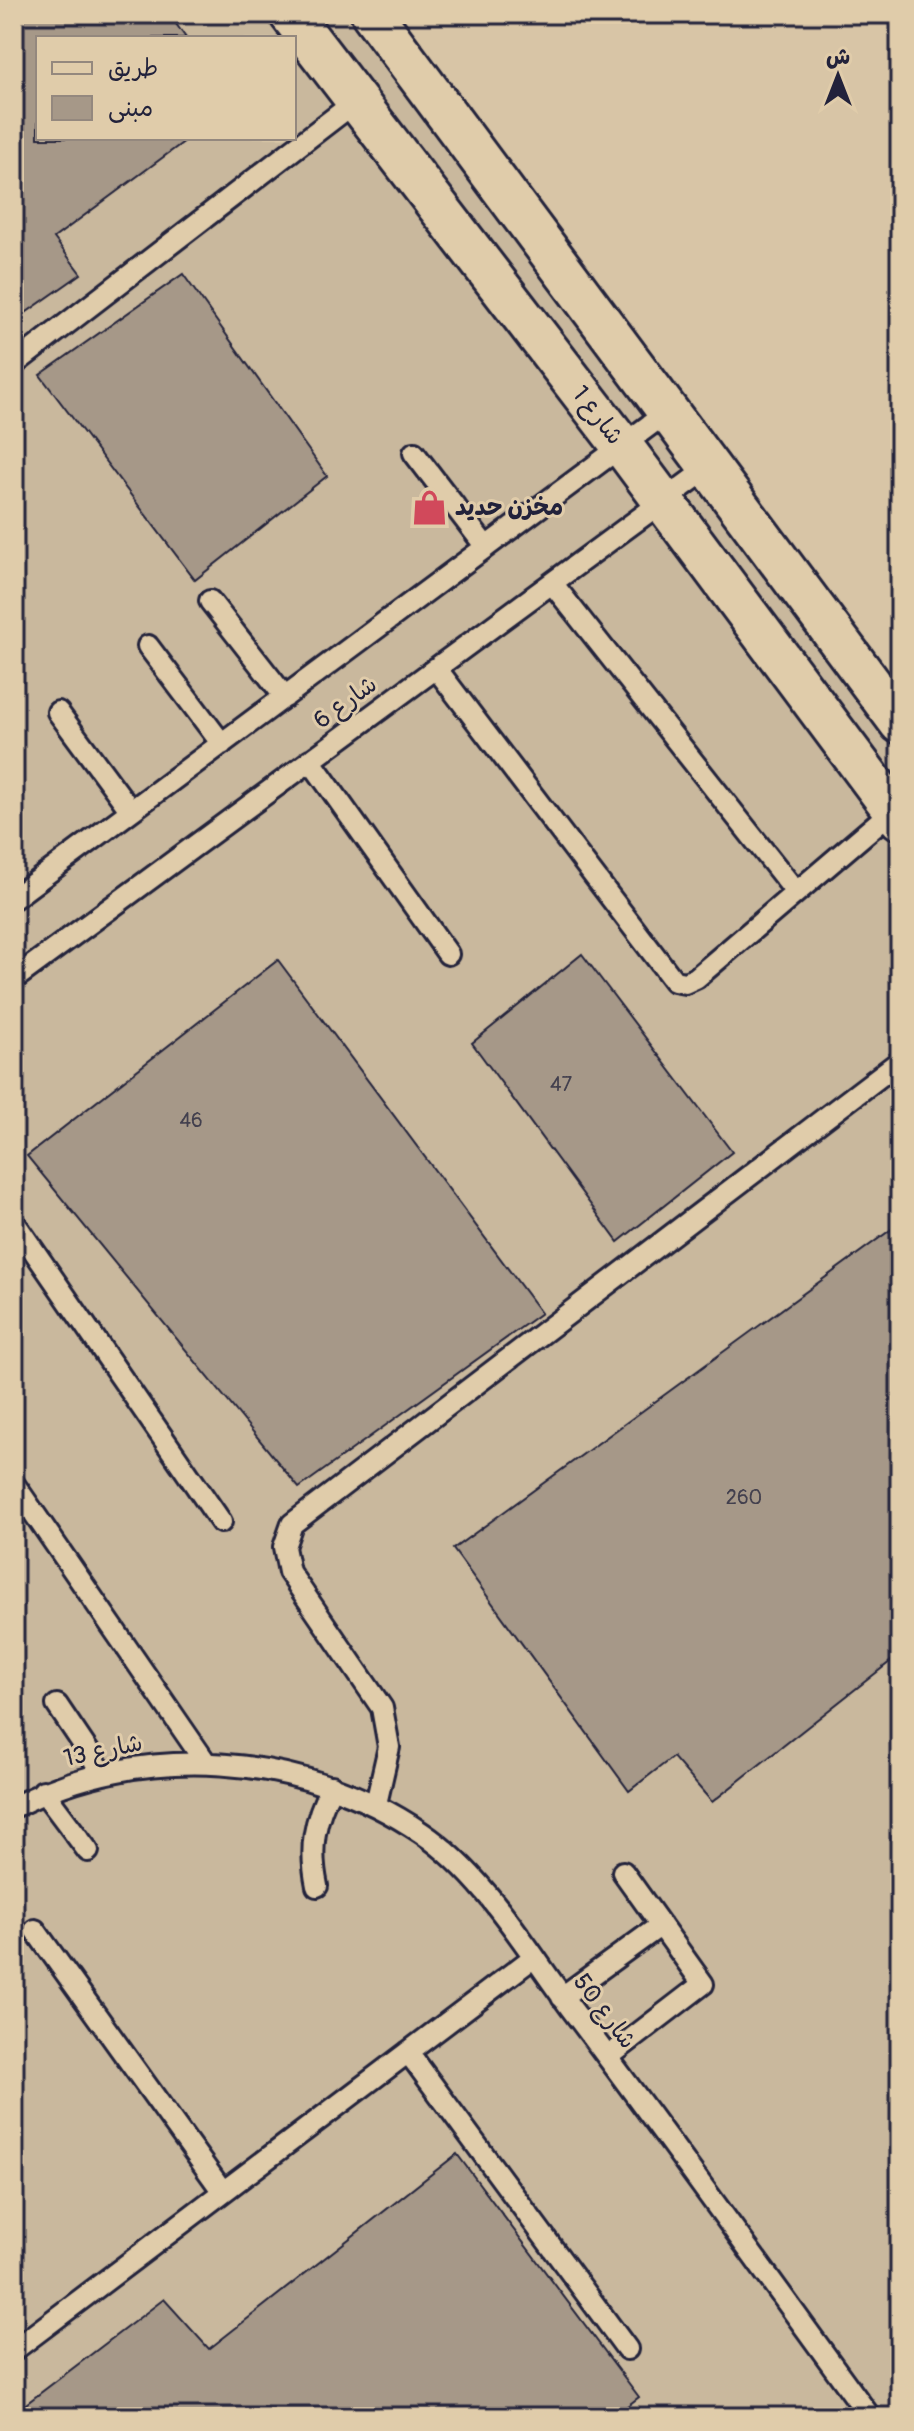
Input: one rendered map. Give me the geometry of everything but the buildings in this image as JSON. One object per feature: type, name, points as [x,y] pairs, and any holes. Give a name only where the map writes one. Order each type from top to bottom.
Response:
[{"type":"street","name":"شارع 1","points":[[290,14],[623,447],[896,814]]},
{"type":"street","points":[[372,14],[666,413],[900,723]]},
{"type":"lane","points":[[17,362],[355,102]]},
{"type":"lane","name":"شارع 6","points":[[14,898],[666,413]]},
{"type":"lane","points":[[414,453],[486,547]]},
{"type":"lane","name":"شارع 6","points":[[14,979],[708,468]]},
{"type":"lane","points":[[552,583],[796,892]]},
{"type":"lane","points":[[210,601],[285,697]]},
{"type":"lane","points":[[148,646],[222,744]]},
{"type":"lane","points":[[436,668],[674,981],[685,983],[696,978],[796,892],[896,814]]},
{"type":"lane","points":[[58,712],[131,811]]},
{"type":"lane","points":[[310,760],[448,954]]},
{"type":"lane","points":[[376,1804],[389,1747],[382,1708],[289,1572],[284,1547],[292,1524],[900,1061]]},
{"type":"lane","points":[[14,1222],[221,1522]]},
{"type":"lane","points":[[14,1484],[206,1763]]},
{"type":"lane","points":[[57,1705],[102,1772]]},
{"type":"lane","name":"شارع 50","points":[[206,1763],[291,1774],[376,1804],[424,1834],[468,1872],[608,2057],[870,2417]]},
{"type":"lane","name":"شارع 13","points":[[14,1807],[43,1791],[102,1772],[206,1763]]},
{"type":"lane","points":[[317,1886],[311,1861],[313,1835],[319,1810],[332,1786]]},
{"type":"lane","points":[[43,1791],[88,1851]]},
{"type":"lane","points":[[608,2057],[703,1984],[623,1872]]},
{"type":"lane","points":[[562,1997],[661,1925]]},
{"type":"lane","points":[[35,1930],[223,2192]]},
{"type":"lane","points":[[14,2350],[534,1957]]},
{"type":"lane","points":[[408,2052],[627,2349]]},
{"type":"shaded area","points":[[14,14],[343,14],[900,759],[900,2417],[14,2417]]},
{"type":"place","name":"مخزن حديد","points":[[429,507]]}]
